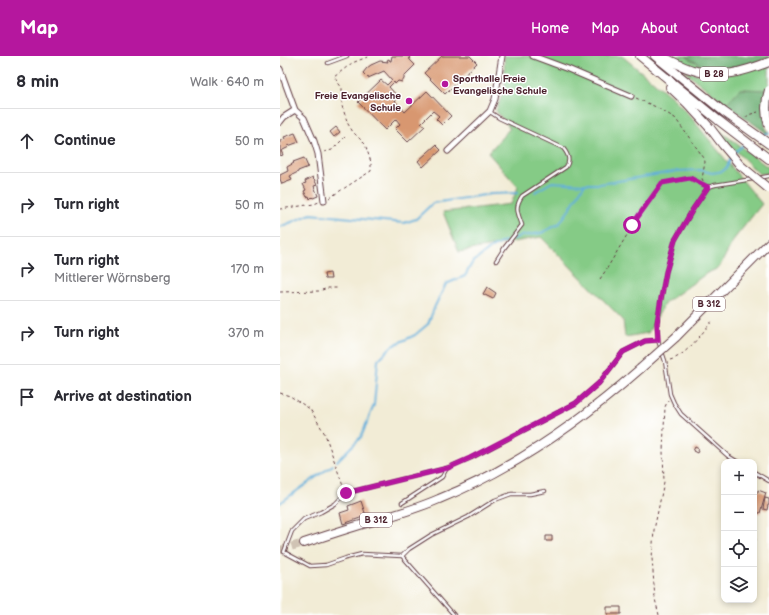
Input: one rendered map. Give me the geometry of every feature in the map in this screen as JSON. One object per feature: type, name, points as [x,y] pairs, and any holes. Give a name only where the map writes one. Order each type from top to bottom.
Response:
[{"type":"main road","points":[[640,56],[718,120],[769,159]]},
{"type":"main road","name":"B 28","points":[[655,56],[724,112],[769,144]]},
{"type":"main road","name":"B 28","points":[[661,56],[692,70],[713,74],[727,74],[744,71],[769,62]]},
{"type":"main road","points":[[651,66],[666,84],[687,103],[710,128],[740,165],[769,189]]},
{"type":"main road","points":[[769,89],[766,99],[766,117],[769,126]]},
{"type":"main road","name":"B 312","points":[[304,543],[420,507],[455,493],[532,452],[599,404],[640,369],[676,337],[769,242]]},
{"type":"street","points":[[448,151],[490,111],[495,99],[502,56]]},
{"type":"street","points":[[533,56],[574,71],[631,96]]},
{"type":"street","points":[[280,69],[296,110],[304,118],[318,154],[324,201]]},
{"type":"street","points":[[280,122],[284,117],[296,110]]},
{"type":"lane","points":[[328,63],[347,56]]},
{"type":"lane","points":[[490,111],[499,118],[563,148],[569,160],[568,164],[563,169],[522,196],[518,202],[517,209],[522,225],[496,261]]},
{"type":"lane","points":[[733,459],[681,414],[674,403],[670,394],[665,361],[658,340],[657,323],[666,272],[675,240],[708,187],[769,176]]},
{"type":"lane","points":[[454,615],[402,556],[362,554],[326,565],[310,566],[284,552],[292,531],[304,519],[335,504],[346,493],[448,468],[576,403],[599,383],[623,352],[645,341],[658,340]]},
{"type":"lane","points":[[402,503],[442,477],[448,468]]},
{"type":"lane","points":[[757,474],[769,481]]},
{"type":"lane","points":[[402,556],[409,549],[431,535],[468,517],[495,500],[510,494],[530,494],[545,491]]},
{"type":"path","points":[[280,209],[324,201],[370,171],[371,162],[365,144],[353,132],[348,124],[342,106],[342,88],[334,77],[352,63],[370,56]]},
{"type":"path","points":[[631,96],[656,107],[675,118],[704,158],[705,162],[702,179],[708,187]]},
{"type":"path","points":[[746,118],[748,114],[763,112]]},
{"type":"path","points":[[318,154],[332,150],[345,137]]},
{"type":"path","points":[[600,279],[632,225],[662,183],[690,178],[708,187]]},
{"type":"path","points":[[280,292],[319,291],[328,288],[337,288]]},
{"type":"path","points":[[665,361],[676,359],[684,354],[713,320]]},
{"type":"path","points":[[280,393],[290,396],[310,409],[325,434],[346,493]]},
{"type":"path","points":[[659,615],[654,599],[652,558],[654,530],[664,482],[663,451],[665,407],[670,394]]},
{"type":"green space","points":[[504,56],[622,56],[673,98],[689,115],[762,204],[734,239],[719,268],[707,273],[665,303],[648,333],[625,337],[623,320],[541,237],[459,252],[443,212],[511,204],[518,187],[488,153],[510,128],[496,111],[505,86]]},
{"type":"green space","points":[[669,56],[686,56],[691,60],[718,71],[689,67]]},
{"type":"green space","points":[[686,56],[769,56],[769,58],[741,69],[718,71],[691,60]]},
{"type":"green space","points":[[769,64],[769,85],[767,90],[740,89],[726,104],[684,71],[702,75]]},
{"type":"green space","points":[[740,89],[767,90],[765,125],[769,135],[726,104]]},
{"type":"green space","points":[[715,128],[769,168],[769,173],[759,174]]},
{"type":"building","points":[[392,56],[409,56],[410,60],[415,65],[404,76],[402,82],[398,81],[395,84],[394,82],[389,87],[398,97],[394,100],[405,112],[427,91],[451,116],[442,125],[436,119],[439,116],[433,111],[421,123],[425,126],[408,142],[395,129],[400,124],[396,119],[385,130],[358,102],[381,80],[387,85],[392,80],[384,71],[368,78],[363,73],[371,65],[380,61],[388,62],[387,60],[389,59],[391,61]]},
{"type":"building","name":"Sporthalle Freie Evangelische Schule","points":[[442,56],[470,56],[477,63],[445,94],[424,73]]},
{"type":"building","points":[[336,127],[340,132],[334,137],[330,132]]},
{"type":"building","points":[[295,133],[299,142],[288,146],[289,147],[281,151],[283,155],[280,156],[280,141],[285,139],[284,137]]},
{"type":"building","points":[[436,145],[441,150],[423,167],[418,161]]},
{"type":"building","points":[[304,158],[308,167],[290,176],[292,180],[282,184],[280,175],[288,171],[287,167],[294,163],[293,162]]},
{"type":"building","points":[[313,177],[317,185],[314,186],[318,196],[310,199],[304,191],[306,190],[303,184],[306,183],[305,181]]},
{"type":"building","points":[[330,273],[331,279],[325,279],[324,274]]},
{"type":"building","points":[[487,287],[496,293],[493,299],[483,294]]},
{"type":"building","points":[[695,447],[699,449],[697,453],[693,451]]},
{"type":"building","points":[[758,490],[766,493],[760,513],[757,513]]},
{"type":"building","points":[[765,498],[769,499],[767,510],[763,509]]},
{"type":"building","points":[[361,501],[366,516],[343,524],[340,513],[349,510],[348,506]]},
{"type":"building","points":[[546,536],[552,536],[552,541],[546,541]]},
{"type":"building","points":[[607,607],[621,607],[621,614],[607,614]]},
{"type":"waterway","points":[[762,135],[769,133]]},
{"type":"waterway","points":[[734,153],[744,144]]},
{"type":"waterway","points":[[535,192],[552,182],[600,184],[678,171],[700,170],[712,173],[718,172],[723,171],[727,167],[731,158]]},
{"type":"waterway","points":[[512,239],[541,233],[559,224],[584,185]]},
{"type":"waterway","points":[[280,227],[311,214],[404,223],[416,219],[433,203],[491,194],[518,193]]},
{"type":"waterway","points":[[337,461],[361,437],[374,405],[378,360],[392,346],[415,335],[428,324],[446,284],[465,276],[472,263],[491,248],[505,241]]},
{"type":"waterway","points":[[280,503],[333,465]]},
{"type":"tunnel","points":[[280,550],[304,543]]},
{"type":"place","name":"Sporthalle Freie Evangelische Schule","points":[[445,84]]},
{"type":"place","name":"Freie Evangelische Schule","points":[[409,101]]},
{"type":"route","points":[[346,493],[448,468],[470,458],[576,403],[599,383],[623,352],[645,341],[658,340],[657,323],[661,298],[666,272],[675,240],[708,187],[690,178],[662,183],[632,225]]}]
